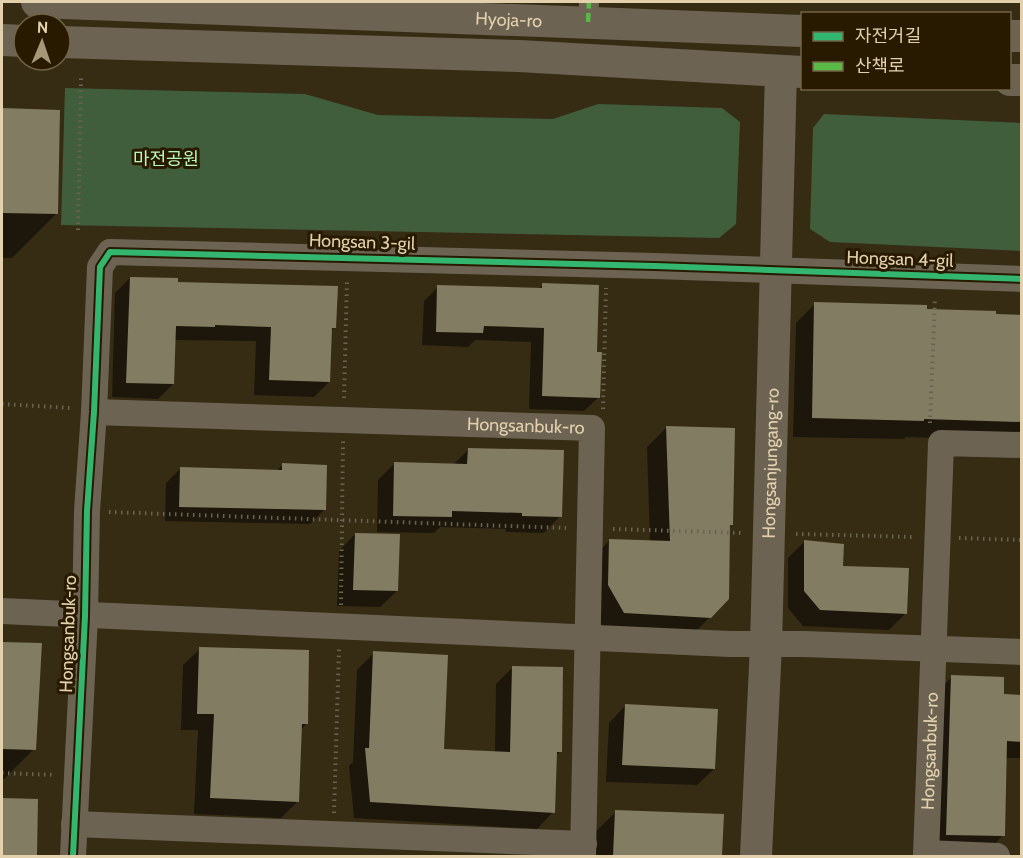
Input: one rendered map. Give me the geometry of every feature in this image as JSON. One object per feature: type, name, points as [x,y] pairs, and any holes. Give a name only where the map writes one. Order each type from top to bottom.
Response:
[{"type":"street","name":"Hyoja-ro","points":[[37,2],[588,12],[801,31]]},
{"type":"street","name":"Hyoja-ro","points":[[72,42],[519,56],[792,71]]},
{"type":"street","name":"Hongsanjungang-ro","points":[[756,856],[766,645],[765,609],[776,270],[792,71]]},
{"type":"street","name":"Hongsan 3-gil","points":[[83,410],[99,267],[110,252],[776,270]]},
{"type":"street","name":"Hongsan 4-gil","points":[[776,270],[1022,279]]},
{"type":"street","name":"Hongsanbuk-ro","points":[[74,824],[584,850],[592,428],[83,410],[87,511],[85,616],[74,824],[74,856]]},
{"type":"street","name":"Hongsanbuk-ro","points":[[997,856],[926,855],[941,443],[1022,445]]},
{"type":"street","name":"Hongsanbuk-ro","points":[[2,611],[589,638],[1022,652]]},
{"type":"path","points":[[78,230],[81,78]]},
{"type":"path","points":[[344,405],[347,270]]},
{"type":"path","points":[[603,413],[607,279]]},
{"type":"path","points":[[930,426],[935,294]]},
{"type":"path","points":[[2,404],[83,410]]},
{"type":"path","points":[[340,608],[343,437]]},
{"type":"path","points":[[104,512],[570,528]]},
{"type":"path","points":[[604,529],[745,533]]},
{"type":"path","points":[[795,534],[924,537]]},
{"type":"path","points":[[950,537],[1022,540]]},
{"type":"path","points":[[334,819],[340,642]]},
{"type":"path","points":[[2,773],[58,775]]},
{"type":"green space","name":"마전공원","points":[[65,88],[305,94],[378,115],[553,119],[598,104],[722,108],[740,122],[736,224],[719,238],[61,225]]},
{"type":"green space","points":[[824,114],[1021,123],[1021,251],[830,242],[810,229],[813,128]]},
{"type":"building","points":[[2,108],[60,110],[58,214],[2,213]]},
{"type":"building","points":[[130,277],[178,278],[178,282],[338,286],[336,328],[332,328],[330,382],[269,380],[271,327],[215,325],[215,327],[176,326],[174,384],[126,383]]},
{"type":"building","points":[[542,283],[599,285],[597,352],[602,352],[600,398],[542,396],[544,328],[484,326],[483,333],[436,332],[437,285],[542,288]]},
{"type":"building","points":[[814,302],[927,305],[927,309],[996,311],[996,314],[1022,315],[1022,422],[812,418]]},
{"type":"building","points":[[666,426],[735,428],[729,599],[711,618],[624,613],[608,585],[609,539],[670,541]]},
{"type":"building","points":[[468,448],[564,450],[562,517],[522,516],[522,513],[452,511],[452,517],[393,516],[394,462],[467,464]]},
{"type":"building","points":[[282,463],[327,465],[326,510],[179,507],[180,467],[282,470]]},
{"type":"building","points":[[355,533],[400,534],[398,591],[353,590]]},
{"type":"building","points":[[804,540],[844,544],[843,566],[909,568],[907,614],[820,610],[804,591]]},
{"type":"building","points":[[2,642],[42,643],[36,750],[2,749]]},
{"type":"building","points":[[199,647],[309,650],[308,724],[302,724],[299,802],[210,798],[214,714],[197,714]]},
{"type":"building","points":[[373,651],[448,655],[444,749],[510,752],[512,666],[563,667],[562,752],[557,752],[555,813],[370,802],[365,748],[369,748]]},
{"type":"building","points":[[951,675],[1004,677],[1004,694],[1022,695],[1022,742],[1007,741],[1005,836],[946,835]]},
{"type":"building","points":[[625,704],[718,709],[715,769],[622,765]]},
{"type":"building","points":[[2,798],[38,799],[37,856],[2,856]]},
{"type":"building","points":[[615,810],[724,814],[722,856],[613,856]]},
{"type":"marked path","points":[[588,22],[589,2]]},
{"type":"cycle path","points":[[73,856],[85,616],[87,511],[100,267],[110,252],[655,266],[1022,279]]}]
